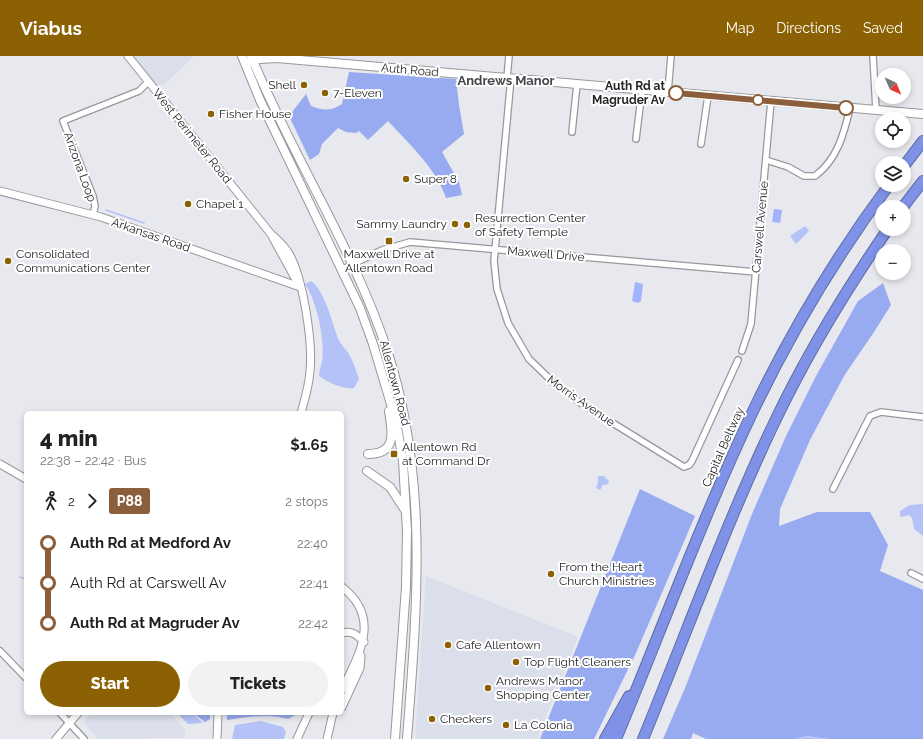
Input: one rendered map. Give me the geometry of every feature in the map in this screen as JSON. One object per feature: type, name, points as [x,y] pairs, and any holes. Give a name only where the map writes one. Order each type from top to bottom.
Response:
[{"type":"highway","points":[[911,157],[923,141]]},
{"type":"highway","points":[[908,200],[923,181]]},
{"type":"highway","name":"Capital Beltway","points":[[616,739],[720,485],[768,380],[789,341],[833,268],[884,192]]},
{"type":"highway","points":[[643,739],[741,497],[776,419],[831,317],[883,236]]},
{"type":"highway","points":[[605,739],[619,711],[642,676]]},
{"type":"highway","points":[[648,739],[653,714]]},
{"type":"main road","name":"Auth Road","points":[[243,60],[268,57],[922,114]]},
{"type":"main road","name":"Allentown Road","points":[[252,58],[351,265],[389,356],[404,408],[413,466],[417,572],[407,739]]},
{"type":"main road","name":"Allentown Road","points":[[243,60],[360,308],[384,378],[396,421],[402,455],[406,512],[406,587],[395,739]]},
{"type":"main road","points":[[368,454],[375,454],[386,449],[392,439],[384,378]]},
{"type":"main road","points":[[367,471],[390,487],[406,512]]},
{"type":"street","name":"West Perimeter Road","points":[[128,56],[271,234],[274,242],[300,287],[308,321],[311,356],[307,392],[301,411]]},
{"type":"street","name":"Morris Avenue","points":[[509,56],[509,78],[495,249],[495,278],[503,311],[517,342],[537,368],[577,401],[679,465],[687,466],[692,461],[738,360]]},
{"type":"street","points":[[668,92],[671,56]]},
{"type":"street","points":[[873,56],[876,110]]},
{"type":"street","name":"Arizona Loop","points":[[93,214],[95,206],[93,196],[63,121],[139,91],[148,82]]},
{"type":"street","points":[[572,132],[577,84]]},
{"type":"street","points":[[636,139],[642,90]]},
{"type":"street","points":[[701,144],[708,96]]},
{"type":"street","name":"Carswell Avenue","points":[[742,351],[750,332],[771,101]]},
{"type":"street","points":[[766,160],[788,167],[804,176],[815,176],[826,168],[840,144],[850,108]]},
{"type":"street","name":"Arkansas Road","points":[[0,191],[93,214],[300,287]]},
{"type":"street","name":"Maxwell Drive","points":[[342,270],[382,250],[404,243],[495,249],[756,272]]},
{"type":"street","points":[[833,489],[870,416],[876,412],[923,417]]},
{"type":"street","points":[[0,464],[24,479]]},
{"type":"street","points":[[911,573],[923,579]]},
{"type":"street","points":[[344,589],[352,596],[362,614],[364,622],[364,642],[358,666],[344,695]]},
{"type":"street","points":[[344,632],[348,631],[355,634],[364,642]]},
{"type":"street","points":[[0,651],[24,676]]},
{"type":"street","points":[[344,678],[351,664],[361,652]]},
{"type":"street","points":[[344,686],[361,652]]},
{"type":"street","points":[[344,703],[360,668],[361,652]]},
{"type":"street","points":[[62,715],[84,739]]},
{"type":"street","points":[[56,739],[76,715]]},
{"type":"street","points":[[217,739],[218,715]]},
{"type":"street","points":[[297,739],[308,715]]},
{"type":"street","points":[[330,715],[331,722]]},
{"type":"street","points":[[327,739],[333,715]]},
{"type":"street","points":[[331,722],[336,715]]},
{"type":"shaded area","points":[[134,56],[194,56],[166,83],[158,87]]},
{"type":"shaded area","points":[[349,72],[456,79],[464,134],[442,152],[459,182],[462,195],[446,198],[436,177],[429,167],[388,121],[368,140],[359,131],[356,133],[346,132],[338,128],[322,144],[319,154],[310,160],[289,116],[306,94],[311,106],[319,109],[327,110],[342,104]]},
{"type":"shaded area","points":[[774,209],[782,210],[780,223],[772,222]]},
{"type":"shaded area","points":[[805,226],[809,231],[796,244],[790,236]]},
{"type":"shaded area","points":[[311,281],[320,292],[328,309],[339,341],[353,362],[359,379],[354,388],[345,388],[336,385],[319,376],[323,352],[321,332],[313,301],[305,284]]},
{"type":"shaded area","points":[[635,282],[643,284],[641,301],[638,303],[632,301]]},
{"type":"shaded area","points":[[883,283],[891,305],[844,376],[810,440],[780,509],[779,526],[817,512],[870,512],[888,545],[880,571],[923,590],[923,739],[828,739],[807,736],[796,739],[706,739],[693,733],[691,739],[663,739],[685,688],[752,514],[786,436],[816,376],[858,301]]},
{"type":"shaded area","points":[[598,476],[604,476],[609,481],[608,484],[603,485],[600,490],[596,488]]},
{"type":"shaded area","points":[[640,489],[695,516],[636,653],[594,739],[540,739]]},
{"type":"shaded area","points":[[923,504],[923,536],[914,529],[912,518],[909,515],[900,517],[900,511],[910,505]]},
{"type":"shaded area","name":"Andrews Manor Shopping Center","points":[[426,576],[578,637],[537,739],[415,739]]},
{"type":"shaded area","points":[[89,715],[172,715],[185,730],[185,738],[97,739],[85,724]]},
{"type":"shaded area","points":[[179,715],[194,715],[203,723],[188,724]]},
{"type":"shaded area","points":[[196,715],[210,715],[210,719],[205,722]]},
{"type":"shaded area","points":[[227,715],[295,715],[288,719],[265,716],[227,720]]},
{"type":"shaded area","points":[[261,721],[283,727],[286,732],[284,739],[232,739],[235,725]]},
{"type":"shaded area","points":[[806,736],[828,739],[796,739]]},
{"type":"waterway","points":[[106,210],[144,223]]},
{"type":"waterway","points":[[20,577],[24,578]]},
{"type":"bus line","name":"P88","points":[[676,93],[846,108]]},
{"type":"place","name":"Shell","points":[[304,85]]},
{"type":"place","name":"7-Eleven","points":[[325,93]]},
{"type":"place","name":"Auth Rd at Magruder Av","points":[[676,93]]},
{"type":"place","name":"Fisher House","points":[[211,114]]},
{"type":"place","name":"Super 8","points":[[406,179]]},
{"type":"place","name":"Chapel 1","points":[[188,204]]},
{"type":"place","name":"Sammy Laundry","points":[[455,224]]},
{"type":"place","name":"Resurrection Center of Safety Temple","points":[[467,225]]},
{"type":"place","name":"Maxwell Drive at Allentown Road","points":[[389,241]]},
{"type":"place","name":"Consolidated Communications Center","points":[[8,261]]},
{"type":"place","name":"Allentown Rd at Command Dr","points":[[394,454]]},
{"type":"place","name":"From the Heart Church Ministries","points":[[551,574]]},
{"type":"place","name":"Cafe Allentown","points":[[448,645]]},
{"type":"place","name":"Top Flight Cleaners","points":[[516,662]]},
{"type":"place","name":"Andrews Manor Shopping Center","points":[[488,688]]},
{"type":"place","name":"Checkers","points":[[432,719]]},
{"type":"place","name":"La Colonia","points":[[506,725]]},
{"type":"district","name":"Andrews Manor","points":[[506,80]]}]
